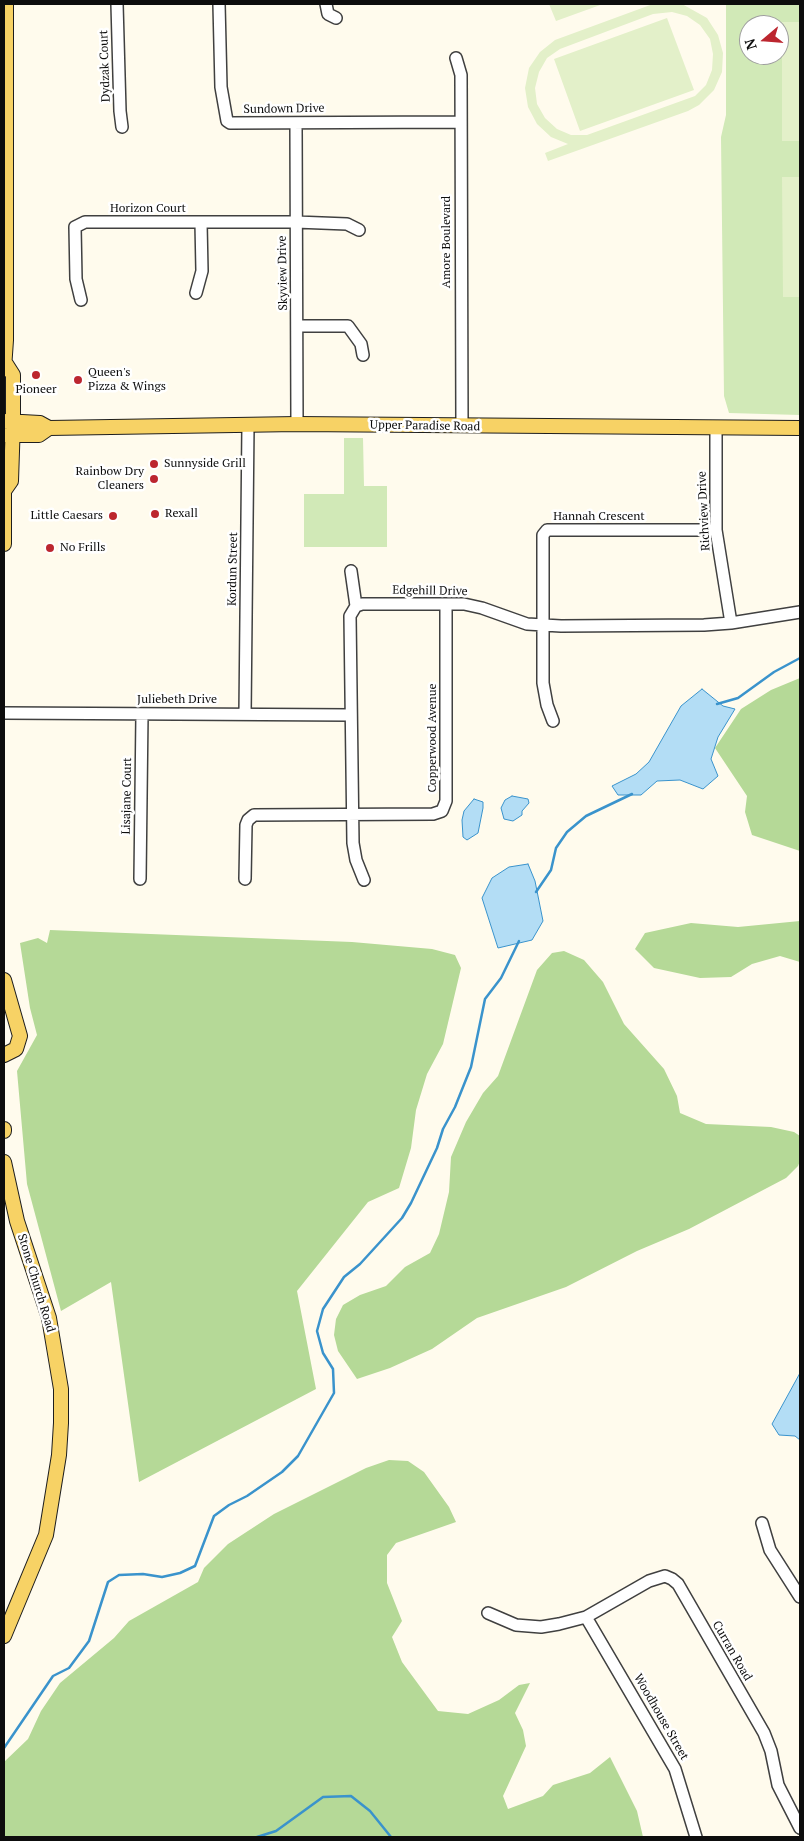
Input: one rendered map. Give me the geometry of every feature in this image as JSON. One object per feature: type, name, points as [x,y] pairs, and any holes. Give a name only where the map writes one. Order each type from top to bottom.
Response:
[{"type":"main road","points":[[4,544],[4,490],[11,481],[8,421],[13,375],[5,367],[6,4]]},
{"type":"main road","name":"Upper Paradise Road","points":[[8,421],[40,423],[49,428],[297,424],[800,428]]},
{"type":"main road","name":"Upper Paradise Road","points":[[8,435],[39,435],[49,428]]},
{"type":"main road","points":[[4,980],[18,1028],[20,1042],[8,1054],[4,1067]]},
{"type":"main road","points":[[4,1019],[11,1021],[18,1028]]},
{"type":"main road","name":"Stone Church Road","points":[[4,1162],[17,1221],[49,1318],[61,1389],[60,1455],[46,1535],[4,1636]]},
{"type":"street","name":"Dydzak Court","points":[[117,4],[119,102],[122,127]]},
{"type":"street","name":"Sundown Drive","points":[[219,4],[221,87],[227,121],[234,124],[460,122]]},
{"type":"street","points":[[326,4],[328,14],[336,18]]},
{"type":"street","name":"Amore Boulevard","points":[[456,58],[461,75],[462,426]]},
{"type":"street","name":"Skyview Drive","points":[[296,123],[297,424]]},
{"type":"street","name":"Horizon Court","points":[[81,300],[76,279],[75,227],[85,222],[296,222],[348,224],[359,230]]},
{"type":"street","points":[[196,293],[202,271],[201,223]]},
{"type":"street","points":[[298,326],[348,326],[361,344],[363,355]]},
{"type":"street","name":"Kordun Street","points":[[246,714],[248,425]]},
{"type":"street","name":"Richview Drive","points":[[716,427],[716,530],[732,623]]},
{"type":"street","name":"Hannah Crescent","points":[[542,625],[543,535],[547,530],[716,530]]},
{"type":"street","points":[[351,571],[356,606],[350,616],[350,715],[354,853],[364,880]]},
{"type":"street","name":"Edgehill Drive","points":[[356,606],[362,604],[446,604],[482,608],[516,621],[542,625],[697,626],[732,623],[800,612]]},
{"type":"street","name":"Copperwood Avenue","points":[[353,814],[433,814],[442,811],[446,801],[446,604]]},
{"type":"street","points":[[542,625],[543,684],[547,705],[553,720]]},
{"type":"street","name":"Juliebeth Drive","points":[[4,713],[350,715]]},
{"type":"street","name":"Lisajane Court","points":[[140,879],[142,714]]},
{"type":"street","points":[[245,879],[246,826],[252,816],[353,814]]},
{"type":"street","points":[[762,1523],[770,1550],[797,1583],[800,1598]]},
{"type":"street","name":"Curran Road","points":[[488,1613],[516,1625],[540,1627],[586,1617],[649,1581],[665,1576],[672,1579],[678,1584],[764,1733],[771,1751],[778,1785],[800,1828]]},
{"type":"street","name":"Woodhouse Street","points":[[586,1617],[675,1769],[696,1837]]},
{"type":"green space","points":[[549,4],[603,4],[556,21]]},
{"type":"green space","points":[[653,4],[682,4],[707,18],[718,35],[723,53],[722,72],[714,90],[699,105],[688,111],[548,161],[545,153],[568,144],[551,137],[537,124],[528,107],[525,88],[529,68],[540,52],[555,40]],"holes":[[[672,12],[687,16],[700,25],[710,39],[713,54],[712,70],[706,85],[695,96],[587,135],[571,135],[557,129],[545,118],[537,104],[535,88],[539,72],[547,58],[560,49],[653,14]]]},
{"type":"green space","points":[[726,4],[800,4],[800,415],[729,413],[724,396],[721,137],[726,115]]},
{"type":"green space","points":[[667,18],[694,90],[580,131],[554,59]]},
{"type":"green space","points":[[789,22],[800,22],[800,141],[782,141],[782,65],[789,65]]},
{"type":"green space","points":[[782,177],[800,177],[800,297],[783,297]]},
{"type":"green space","points":[[344,438],[363,438],[364,486],[387,486],[387,547],[304,547],[304,494],[344,494]]},
{"type":"green space","points":[[800,678],[800,851],[752,835],[745,812],[747,796],[715,748],[741,709],[771,690]]},
{"type":"green space","points":[[800,921],[800,962],[780,956],[752,964],[731,977],[700,978],[654,968],[635,949],[645,933],[691,923],[738,927]]},
{"type":"green space","points":[[50,930],[352,942],[432,949],[455,955],[461,968],[443,1044],[427,1074],[416,1110],[411,1148],[399,1188],[368,1202],[297,1291],[316,1389],[139,1482],[111,1282],[61,1311],[27,1184],[17,1071],[37,1035],[30,1008],[20,943],[38,938],[47,943]]},
{"type":"green space","points":[[564,951],[584,960],[603,982],[624,1024],[664,1069],[677,1096],[680,1113],[706,1124],[771,1127],[794,1132],[800,1136],[800,1161],[798,1166],[786,1178],[689,1229],[637,1251],[566,1287],[477,1318],[432,1349],[390,1368],[357,1379],[338,1351],[334,1335],[336,1319],[343,1305],[360,1295],[386,1286],[405,1267],[430,1253],[439,1234],[449,1192],[451,1157],[466,1122],[483,1093],[498,1076],[537,970],[552,953]]},
{"type":"green space","points":[[389,1460],[408,1461],[424,1472],[449,1507],[456,1522],[396,1543],[387,1555],[387,1583],[402,1621],[392,1637],[402,1662],[438,1711],[468,1714],[499,1700],[519,1685],[530,1683],[515,1713],[523,1730],[526,1746],[503,1796],[508,1809],[543,1796],[553,1785],[590,1773],[610,1757],[637,1811],[643,1837],[4,1837],[4,1762],[28,1739],[41,1711],[60,1683],[114,1638],[129,1621],[198,1582],[204,1568],[228,1544],[274,1514],[366,1468]]},
{"type":"water","points":[[702,689],[723,706],[735,709],[718,737],[711,759],[718,776],[703,789],[680,780],[657,781],[641,795],[618,795],[612,786],[636,774],[649,762],[681,706]]},
{"type":"water","points":[[512,796],[528,799],[529,803],[522,811],[522,815],[513,821],[504,819],[501,808],[505,800]]},
{"type":"water","points":[[474,799],[483,802],[483,808],[478,833],[467,840],[463,837],[462,820],[464,811]]},
{"type":"water","points":[[528,864],[535,881],[543,921],[532,940],[498,948],[482,898],[492,878],[509,867]]},
{"type":"water","points":[[800,1373],[800,1440],[795,1436],[779,1435],[772,1424]]},
{"type":"waterway","points":[[717,704],[738,698],[774,672],[800,658]]},
{"type":"waterway","points":[[536,892],[551,870],[556,848],[567,832],[586,816],[632,794]]},
{"type":"waterway","points":[[4,1748],[53,1676],[69,1668],[89,1641],[108,1582],[119,1575],[143,1574],[162,1577],[180,1573],[195,1566],[214,1516],[282,1472],[298,1456],[334,1393],[333,1369],[323,1353],[317,1331],[323,1309],[344,1277],[360,1264],[402,1218],[411,1203],[437,1148],[443,1129],[455,1107],[471,1067],[485,999],[501,978],[519,941]]},
{"type":"waterway","points":[[257,1837],[276,1831],[323,1797],[351,1796],[370,1811],[391,1837]]},
{"type":"place","name":"Pioneer","points":[[36,375]]},
{"type":"place","name":"Queen's Pizza & Wings","points":[[78,380]]},
{"type":"place","name":"Sunnyside Grill","points":[[154,464]]},
{"type":"place","name":"Rainbow Dry Cleaners","points":[[154,479]]},
{"type":"place","name":"Rexall","points":[[155,514]]},
{"type":"place","name":"Little Caesars","points":[[113,516]]},
{"type":"place","name":"No Frills","points":[[50,548]]}]
